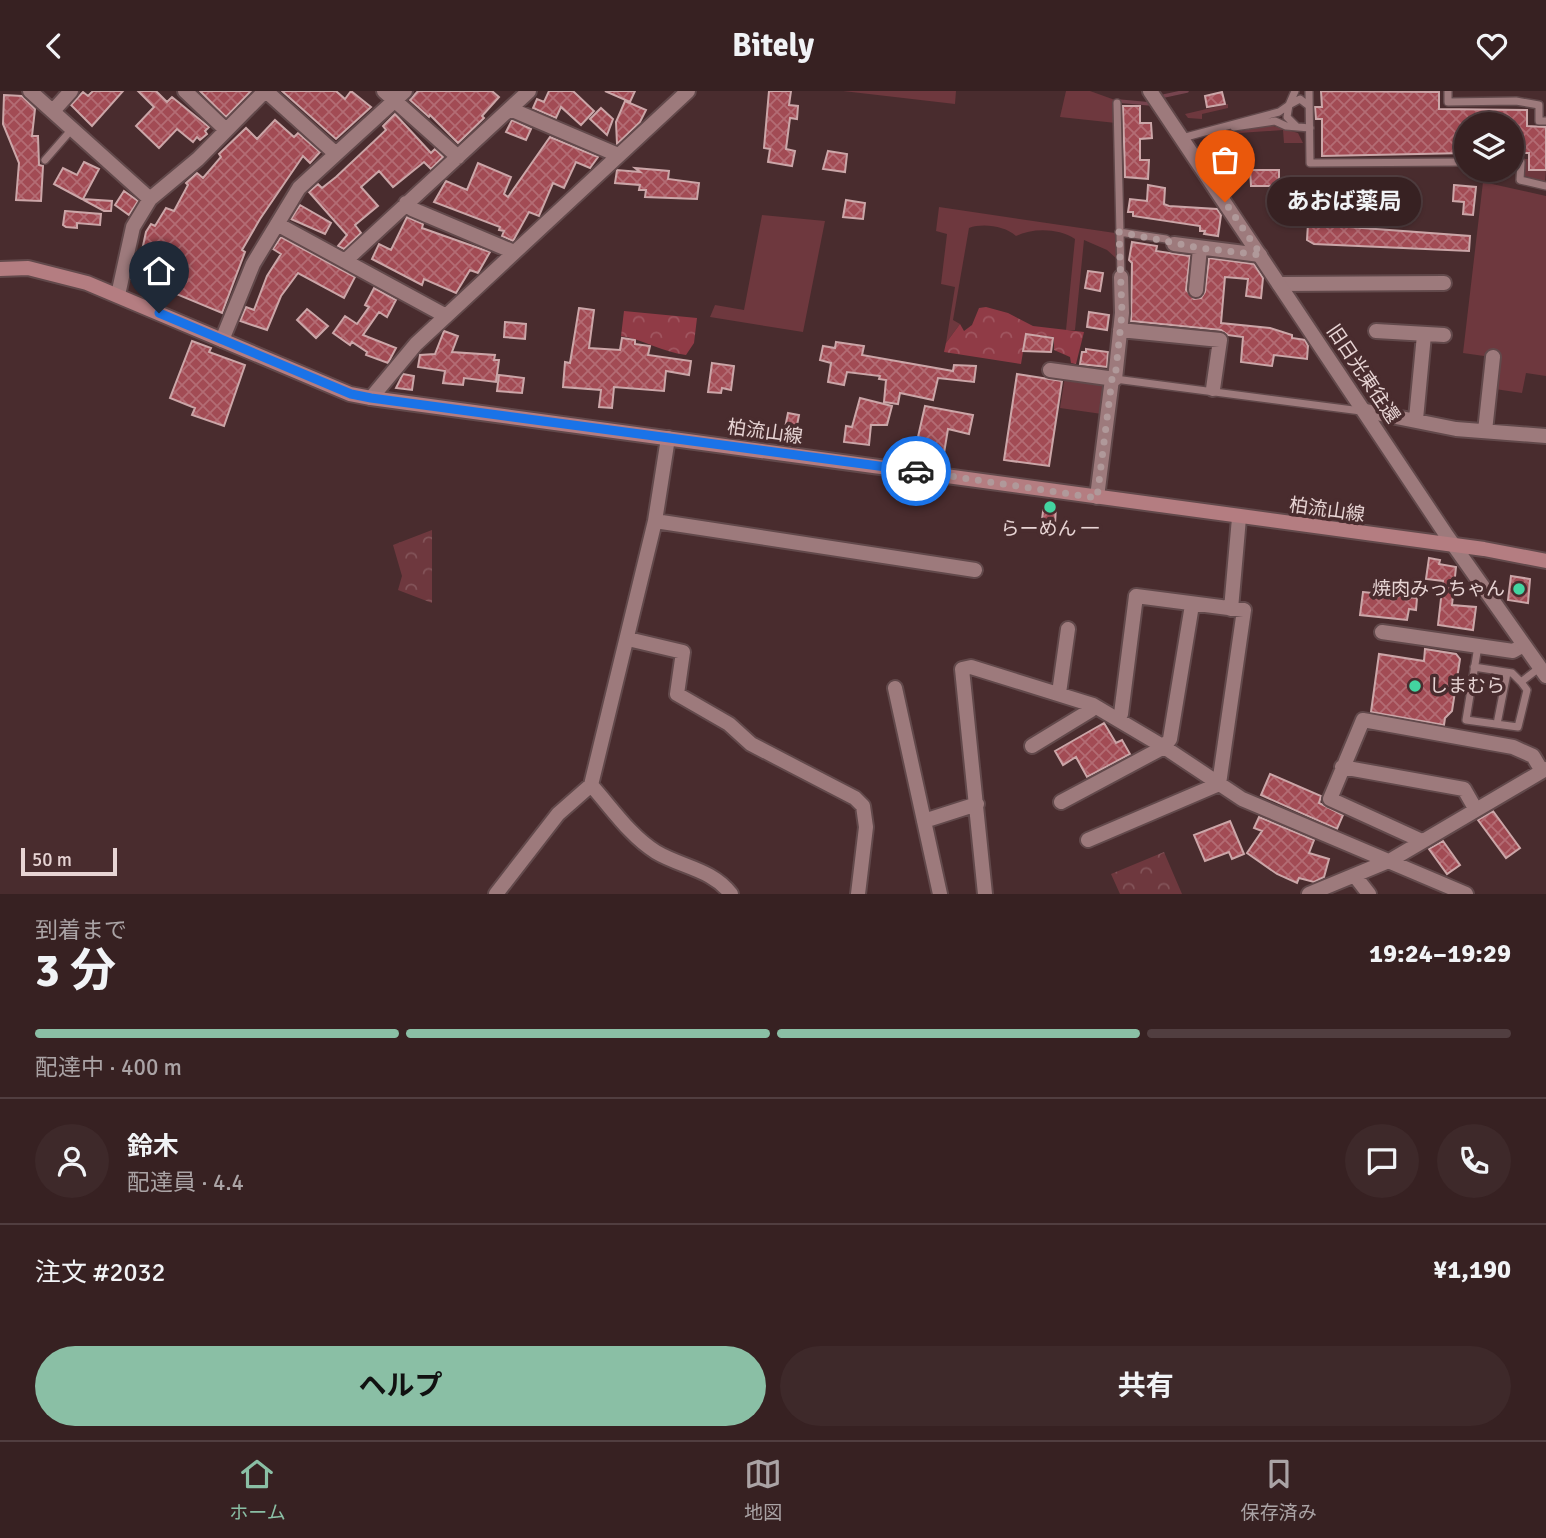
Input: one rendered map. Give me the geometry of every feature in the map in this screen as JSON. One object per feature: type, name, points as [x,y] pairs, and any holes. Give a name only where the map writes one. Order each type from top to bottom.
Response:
[{"type":"main road","name":"柏流山線","points":[[0,269],[28,268],[61,275],[118,295],[351,394],[371,398],[1455,546],[1546,561]]},
{"type":"street","points":[[30,91],[150,199]]},
{"type":"street","points":[[53,111],[71,91]]},
{"type":"street","points":[[185,91],[226,130]]},
{"type":"street","points":[[118,295],[133,227],[150,199],[198,159],[266,91],[336,154]]},
{"type":"street","points":[[345,261],[529,91]]},
{"type":"street","points":[[371,398],[416,344],[688,91]]},
{"type":"street","name":"旧日光東往還","points":[[1150,91],[1522,646],[1543,672]]},
{"type":"street","points":[[222,340],[253,264],[299,188],[394,94],[458,157]]},
{"type":"street","points":[[510,109],[618,155]]},
{"type":"street","points":[[406,203],[412,209],[514,252]]},
{"type":"street","points":[[277,224],[446,316]]},
{"type":"street","points":[[1174,244],[1261,255]]},
{"type":"street","points":[[1196,291],[1200,248]]},
{"type":"street","points":[[1097,498],[1120,330],[1121,277]]},
{"type":"street","points":[[1279,283],[1444,283]]},
{"type":"street","points":[[1120,330],[1220,340],[1213,389]]},
{"type":"street","points":[[1376,331],[1444,335]]},
{"type":"street","points":[[1416,419],[1424,335]]},
{"type":"street","points":[[1485,431],[1493,357]]},
{"type":"street","points":[[1050,370],[1114,379]]},
{"type":"street","points":[[1366,411],[1456,429],[1545,431]]},
{"type":"street","points":[[496,894],[558,814],[591,785],[628,639],[654,521],[668,438]]},
{"type":"street","points":[[1231,609],[1239,517]]},
{"type":"street","points":[[654,521],[975,570]]},
{"type":"street","points":[[1117,719],[1121,713],[1136,596],[1244,610],[1219,784]]},
{"type":"street","points":[[1061,802],[1164,747],[1170,739],[1192,605]]},
{"type":"street","points":[[1059,693],[1069,629]]},
{"type":"street","points":[[1382,632],[1513,652],[1522,646]]},
{"type":"street","points":[[628,639],[684,652],[677,694],[729,724],[751,744],[855,798],[863,806],[866,827],[858,894]]},
{"type":"street","points":[[985,894],[962,669],[971,667],[1093,705],[1164,747],[1242,799],[1466,894]]},
{"type":"street","points":[[895,688],[940,894]]},
{"type":"street","points":[[1032,746],[1091,710],[1093,705]]},
{"type":"street","points":[[1310,894],[1391,860],[1544,770],[1533,756],[1513,747],[1363,720],[1330,799],[1422,841]]},
{"type":"street","points":[[1342,767],[1464,789],[1473,799],[1476,810]]},
{"type":"street","points":[[1088,840],[1219,784]]},
{"type":"street","points":[[591,785],[649,846],[712,877],[732,894]]},
{"type":"street","points":[[924,821],[977,804]]},
{"type":"street","points":[[1355,876],[1369,894]]},
{"type":"lane","points":[[1295,91],[1287,117],[1296,127]]},
{"type":"lane","points":[[1309,91],[1310,163],[1454,162]]},
{"type":"lane","points":[[1448,91],[1448,102],[1516,101],[1539,105],[1539,121],[1546,121]]},
{"type":"lane","points":[[1182,138],[1279,112],[1300,99],[1309,106]]},
{"type":"lane","points":[[1117,103],[1121,277]]},
{"type":"lane","points":[[1223,128],[1275,121],[1310,128]]},
{"type":"lane","points":[[45,160],[72,129]]},
{"type":"lane","points":[[1524,181],[1546,186]]},
{"type":"lane","points":[[1119,232],[1166,239],[1174,244]]},
{"type":"lane","points":[[1114,379],[1213,389],[1366,411]]},
{"type":"lane","points":[[1478,646],[1466,720],[1518,727]]},
{"type":"lane","points":[[1474,667],[1512,673],[1527,690],[1513,747]]},
{"type":"lane","points":[[1521,682],[1543,672]]},
{"type":"lane","points":[[1497,724],[1507,673]]},
{"type":"green space","points":[[843,91],[956,91],[955,104]]},
{"type":"green space","points":[[1066,91],[1090,91],[1115,100],[1116,123],[1060,117]]},
{"type":"green space","points":[[1228,104],[1228,108],[1202,114],[1202,119],[1188,118],[1185,114]]},
{"type":"green space","points":[[1270,125],[1298,133],[1303,143],[1284,143],[1283,130],[1239,133],[1239,142],[1217,142],[1222,163],[1217,163],[1204,143],[1207,138]]},
{"type":"green space","points":[[1524,159],[1529,159],[1529,170],[1546,170],[1545,182],[1525,176]]},
{"type":"green space","points":[[1483,182],[1546,196],[1546,376],[1526,373],[1522,393],[1495,389],[1498,358],[1463,353]]},
{"type":"green space","points":[[939,207],[1115,233],[1117,259],[1107,250],[1084,240],[1075,330],[1066,330],[1075,239],[1053,231],[1016,236],[994,226],[969,228],[953,320],[960,324],[946,343],[955,287],[941,284],[947,234],[936,231]]},
{"type":"green space","points":[[762,215],[825,221],[803,332],[710,317],[715,305],[744,310]]},
{"type":"green space","points":[[986,307],[1008,313],[1033,326],[1084,332],[1076,364],[1071,363],[1070,357],[1054,350],[1054,337],[1026,334],[1021,364],[944,352],[946,343],[960,324],[964,331],[972,325],[979,308]]},
{"type":"green space","points":[[624,311],[697,318],[694,343],[686,355],[621,336]]},
{"type":"green space","points":[[1065,376],[1102,381],[1107,387],[1102,414],[1060,408]]},
{"type":"green space","points":[[432,530],[432,603],[398,590],[402,576],[393,545]]},
{"type":"green space","points":[[1164,852],[1182,894],[1120,894],[1111,874]]},
{"type":"building","points":[[93,91],[123,91],[92,126],[71,105],[83,92],[88,96]]},
{"type":"building","points":[[138,91],[156,91],[167,102],[172,97],[209,127],[205,131],[207,134],[200,140],[197,137],[193,142],[177,129],[159,148],[136,126],[154,107]]},
{"type":"building","points":[[200,91],[251,91],[226,117]]},
{"type":"building","points":[[282,91],[336,91],[345,99],[351,91],[371,107],[336,139]]},
{"type":"building","points":[[418,91],[492,91],[499,97],[482,116],[484,118],[458,143],[430,115],[429,117],[410,100]]},
{"type":"building","points":[[549,91],[573,91],[594,111],[581,125],[561,107],[556,118],[533,108],[537,99],[544,102]]},
{"type":"building","points":[[605,91],[635,91],[630,102]]},
{"type":"building","points":[[769,91],[791,91],[789,105],[798,106],[797,119],[790,118],[786,149],[795,151],[792,166],[768,162],[770,149],[764,148]]},
{"type":"building","points":[[1321,91],[1439,92],[1439,109],[1527,110],[1527,126],[1546,127],[1546,170],[1529,170],[1529,153],[1524,153],[1524,112],[1454,112],[1454,153],[1322,156],[1322,119],[1316,119],[1315,107],[1322,107]]},
{"type":"building","points":[[1222,92],[1225,104],[1207,107],[1205,96]]},
{"type":"building","points":[[4,95],[22,96],[35,109],[32,136],[38,136],[39,165],[43,166],[41,201],[16,200],[19,163],[3,124]]},
{"type":"building","points":[[625,101],[646,110],[640,122],[617,144],[616,122]]},
{"type":"building","points":[[1123,106],[1140,106],[1140,123],[1151,123],[1152,138],[1140,139],[1140,160],[1149,160],[1148,179],[1125,177]]},
{"type":"building","points":[[601,108],[613,119],[607,135],[590,119]]},
{"type":"building","points":[[395,114],[431,153],[435,149],[443,157],[431,169],[424,162],[393,187],[379,171],[361,187],[378,206],[355,225],[361,233],[344,249],[338,246],[347,235],[309,192],[318,184],[322,188],[336,177],[386,130],[383,126]]},
{"type":"building","points":[[275,120],[294,137],[298,133],[320,152],[310,163],[303,156],[260,219],[242,250],[245,252],[222,313],[143,280],[142,284],[131,279],[134,267],[138,269],[146,232],[151,224],[155,226],[166,208],[174,211],[188,185],[186,183],[197,173],[203,178],[221,157],[219,154],[246,128],[257,139]]},
{"type":"building","points":[[512,120],[531,129],[526,140],[506,132]]},
{"type":"building","points":[[550,137],[598,157],[590,168],[576,162],[564,188],[553,183],[539,216],[529,212],[513,241],[502,236],[504,231],[499,230],[500,227],[434,202],[446,181],[467,190],[478,163],[511,177],[504,194],[508,197]]},
{"type":"building","points":[[828,151],[847,154],[845,172],[823,169]]},
{"type":"building","points":[[84,162],[99,169],[83,199],[112,201],[111,211],[104,211],[54,184],[63,168],[77,175]]},
{"type":"building","points":[[635,168],[669,171],[668,179],[699,183],[697,199],[645,197],[646,190],[639,190],[640,185],[615,183],[617,170],[640,172]]},
{"type":"building","points":[[1250,170],[1279,170],[1279,186],[1251,186]]},
{"type":"building","points":[[1148,185],[1165,188],[1164,204],[1169,206],[1217,209],[1221,215],[1218,236],[1204,234],[1205,231],[1200,231],[1200,226],[1133,216],[1133,212],[1128,212],[1130,199],[1147,201]]},
{"type":"building","points":[[1454,185],[1476,187],[1473,215],[1463,214],[1464,202],[1453,201]]},
{"type":"building","points":[[124,191],[138,201],[129,215],[115,205]]},
{"type":"building","points":[[846,200],[865,203],[863,219],[843,217]]},
{"type":"building","points":[[300,205],[331,223],[325,234],[291,219]]},
{"type":"building","points":[[65,211],[101,214],[100,225],[77,223],[77,228],[66,227],[63,225]]},
{"type":"building","points":[[407,217],[423,224],[422,228],[490,252],[478,273],[470,270],[456,293],[424,279],[422,285],[372,259],[379,244],[391,250]]},
{"type":"building","points":[[1308,224],[1470,236],[1469,251],[1314,244],[1307,240]]},
{"type":"building","points":[[281,237],[355,277],[344,298],[298,273],[281,296],[267,330],[240,321],[246,307],[254,310],[267,276],[281,254],[273,249]]},
{"type":"building","points":[[1132,242],[1157,246],[1156,251],[1190,256],[1186,290],[1194,299],[1201,298],[1205,292],[1209,258],[1254,264],[1263,278],[1261,298],[1246,296],[1248,279],[1225,277],[1221,323],[1270,328],[1292,335],[1292,338],[1305,340],[1308,346],[1307,359],[1274,355],[1272,366],[1241,362],[1243,337],[1228,335],[1221,330],[1131,321],[1132,263],[1129,260]]},
{"type":"building","points":[[1088,271],[1103,273],[1100,291],[1085,288]]},
{"type":"building","points":[[374,288],[396,300],[387,317],[379,312],[363,335],[396,348],[388,363],[366,355],[367,352],[352,342],[350,345],[333,333],[345,316],[357,324],[369,307],[365,305]]},
{"type":"building","points":[[579,308],[594,310],[589,348],[620,350],[622,338],[635,340],[635,344],[650,346],[648,355],[691,361],[689,375],[666,371],[664,391],[614,387],[612,408],[599,407],[601,390],[563,387],[565,362],[570,363]]},
{"type":"building","points":[[307,309],[328,326],[316,338],[297,320]]},
{"type":"building","points":[[1089,312],[1109,315],[1107,330],[1087,327]]},
{"type":"building","points":[[505,322],[526,324],[525,339],[504,337]]},
{"type":"building","points":[[444,331],[458,336],[452,352],[495,355],[494,360],[499,360],[496,382],[464,378],[463,385],[443,383],[445,371],[418,367],[420,355],[435,354]]},
{"type":"building","points":[[1026,334],[1053,338],[1051,352],[1023,351]]},
{"type":"building","points":[[192,341],[211,348],[209,352],[245,365],[224,426],[192,415],[195,408],[170,398]]},
{"type":"building","points":[[836,342],[864,346],[862,355],[953,371],[954,365],[976,366],[974,382],[938,378],[933,400],[900,393],[898,404],[884,402],[886,380],[879,379],[880,376],[847,372],[844,385],[828,382],[831,363],[820,360],[823,346],[835,348]]},
{"type":"building","points":[[1086,349],[1108,352],[1107,367],[1080,364],[1082,352],[1086,352]]},
{"type":"building","points":[[712,363],[734,366],[731,390],[722,388],[721,393],[708,392]]},
{"type":"building","points":[[403,374],[414,376],[412,390],[396,388]]},
{"type":"building","points":[[1017,374],[1062,381],[1049,466],[1004,460]]},
{"type":"building","points":[[499,375],[524,378],[522,393],[497,391]]},
{"type":"building","points":[[860,398],[892,406],[887,425],[871,425],[869,445],[844,442],[846,426],[852,427]]},
{"type":"building","points":[[925,406],[973,415],[969,434],[948,429],[943,459],[925,455],[924,461],[913,459]]},
{"type":"building","points":[[788,413],[799,415],[796,430],[785,428]]},
{"type":"building","points":[[1044,504],[1056,505],[1055,525],[1051,528],[1041,527]]},
{"type":"building","points":[[1429,558],[1440,560],[1439,564],[1456,567],[1452,605],[1476,607],[1473,630],[1438,625],[1443,581],[1426,579]]},
{"type":"building","name":"焼肉みっちゃん","points":[[1511,576],[1530,579],[1528,603],[1508,600]]},
{"type":"building","points":[[1363,592],[1417,598],[1416,610],[1409,609],[1407,620],[1360,615]]},
{"type":"building","name":"しまむら","points":[[1425,649],[1456,654],[1460,659],[1452,711],[1445,718],[1444,725],[1371,712],[1379,654],[1424,661]]},
{"type":"building","points":[[1104,723],[1116,743],[1122,740],[1130,754],[1087,777],[1076,757],[1063,765],[1055,751]]},
{"type":"building","points":[[1270,774],[1321,796],[1319,803],[1343,815],[1337,829],[1261,795]]},
{"type":"building","points":[[1493,811],[1520,848],[1506,858],[1478,820]]},
{"type":"building","points":[[1259,817],[1314,840],[1309,853],[1329,859],[1324,877],[1314,882],[1299,878],[1297,883],[1277,874],[1247,853],[1262,831],[1254,828]]},
{"type":"building","points":[[1230,821],[1244,854],[1232,859],[1229,852],[1205,861],[1194,835]]},
{"type":"building","points":[[1443,841],[1460,865],[1447,874],[1429,849]]},
{"type":"waterway","points":[[1164,96],[1187,91]]},
{"type":"waterway","points":[[1118,101],[1151,104]]},
{"type":"way so far","points":[[916,471],[1097,498],[1122,313],[1119,232],[1223,252],[1261,255],[1225,202]]},
{"type":"place","name":"あおば薬局","points":[[1225,202]]},
{"type":"place","name":"らーめん 一","points":[[1050,507]]},
{"type":"place","name":"焼肉みっちゃん","points":[[1519,589]]},
{"type":"place","name":"しまむら","points":[[1415,686]]},
{"type":"route","points":[[159,313],[351,394],[916,471]]}]
